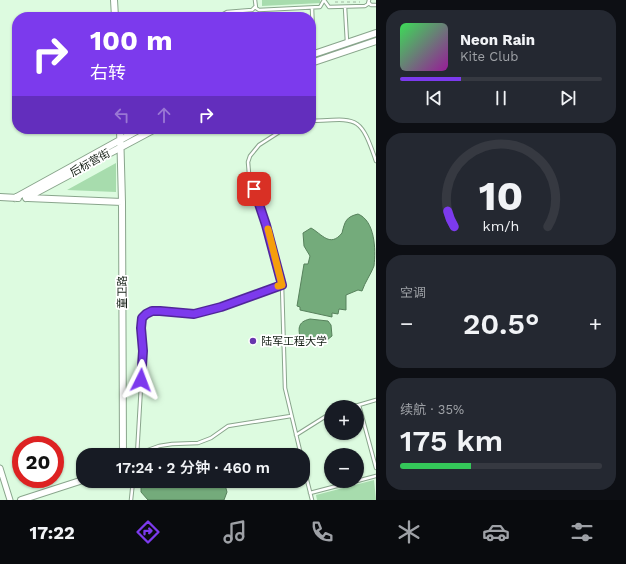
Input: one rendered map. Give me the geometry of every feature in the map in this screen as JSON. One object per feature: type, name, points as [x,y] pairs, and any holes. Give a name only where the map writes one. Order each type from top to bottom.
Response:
[{"type":"street","points":[[114,0],[115,12]]},
{"type":"street","points":[[316,53],[376,33]]},
{"type":"street","points":[[359,39],[361,46]]},
{"type":"street","points":[[316,62],[376,41]]},
{"type":"street","name":"童卫路","points":[[120,134],[122,202],[122,448]]},
{"type":"street","name":"后标营街","points":[[15,198],[130,134]]},
{"type":"street","name":"后标营街","points":[[26,198],[145,134]]},
{"type":"street","points":[[0,197],[122,202]]},
{"type":"street","points":[[0,468],[10,500]]},
{"type":"street","points":[[20,500],[76,482]]},
{"type":"lane","points":[[255,0],[255,7]]},
{"type":"lane","points":[[255,7],[259,10],[320,8],[324,0],[329,7],[365,6],[369,1],[371,5],[376,5]]},
{"type":"lane","points":[[225,12],[252,10],[255,7]]},
{"type":"lane","points":[[345,7],[348,43]]},
{"type":"lane","points":[[312,8],[312,12]]},
{"type":"lane","points":[[316,121],[348,119],[358,124],[365,133],[376,161]]},
{"type":"lane","points":[[277,134],[259,145],[250,156],[248,162],[254,189],[266,225],[282,285],[285,388],[299,448]]},
{"type":"lane","points":[[137,448],[143,351],[141,328],[142,318],[152,311],[194,314],[221,307],[282,285]]},
{"type":"lane","points":[[364,404],[376,400]]},
{"type":"lane","points":[[154,448],[172,444],[198,443],[211,438],[228,426],[291,416]]},
{"type":"lane","points":[[296,435],[324,417]]},
{"type":"lane","points":[[364,424],[376,468]]},
{"type":"lane","points":[[364,479],[376,476]]},
{"type":"lane","points":[[131,500],[132,488]]},
{"type":"lane","points":[[309,488],[312,500]]},
{"type":"lane","points":[[310,493],[329,488]]},
{"type":"path","points":[[336,2],[360,2]]},
{"type":"shaded area","points":[[262,0],[320,0],[321,3],[262,6]]},
{"type":"shaded area","points":[[116,163],[116,192],[67,190]]},
{"type":"shaded area","points":[[358,214],[364,218],[371,229],[375,252],[374,266],[362,291],[358,290],[346,295],[346,310],[339,309],[338,314],[332,313],[332,317],[300,310],[300,307],[297,306],[304,264],[308,264],[310,256],[304,246],[303,233],[311,228],[330,240],[334,239],[342,233],[348,218]]},
{"type":"shaded area","points":[[310,319],[328,321],[331,325],[332,336],[327,340],[318,339],[310,344],[301,341],[299,330],[301,324]]},
{"type":"shaded area","points":[[374,480],[376,500],[317,500],[316,495],[343,488],[364,488],[364,483]]},
{"type":"shaded area","points":[[141,488],[226,488],[227,492],[224,500],[148,500],[141,492]]},
{"type":"slow traffic","points":[[268,229],[282,285],[278,286]]},
{"type":"place","name":"陆军工程大学","points":[[253,341]]},
{"type":"route","points":[[141,380],[143,351],[141,328],[142,318],[146,314],[152,311],[194,314],[221,307],[282,285],[266,225],[254,189]]}]
